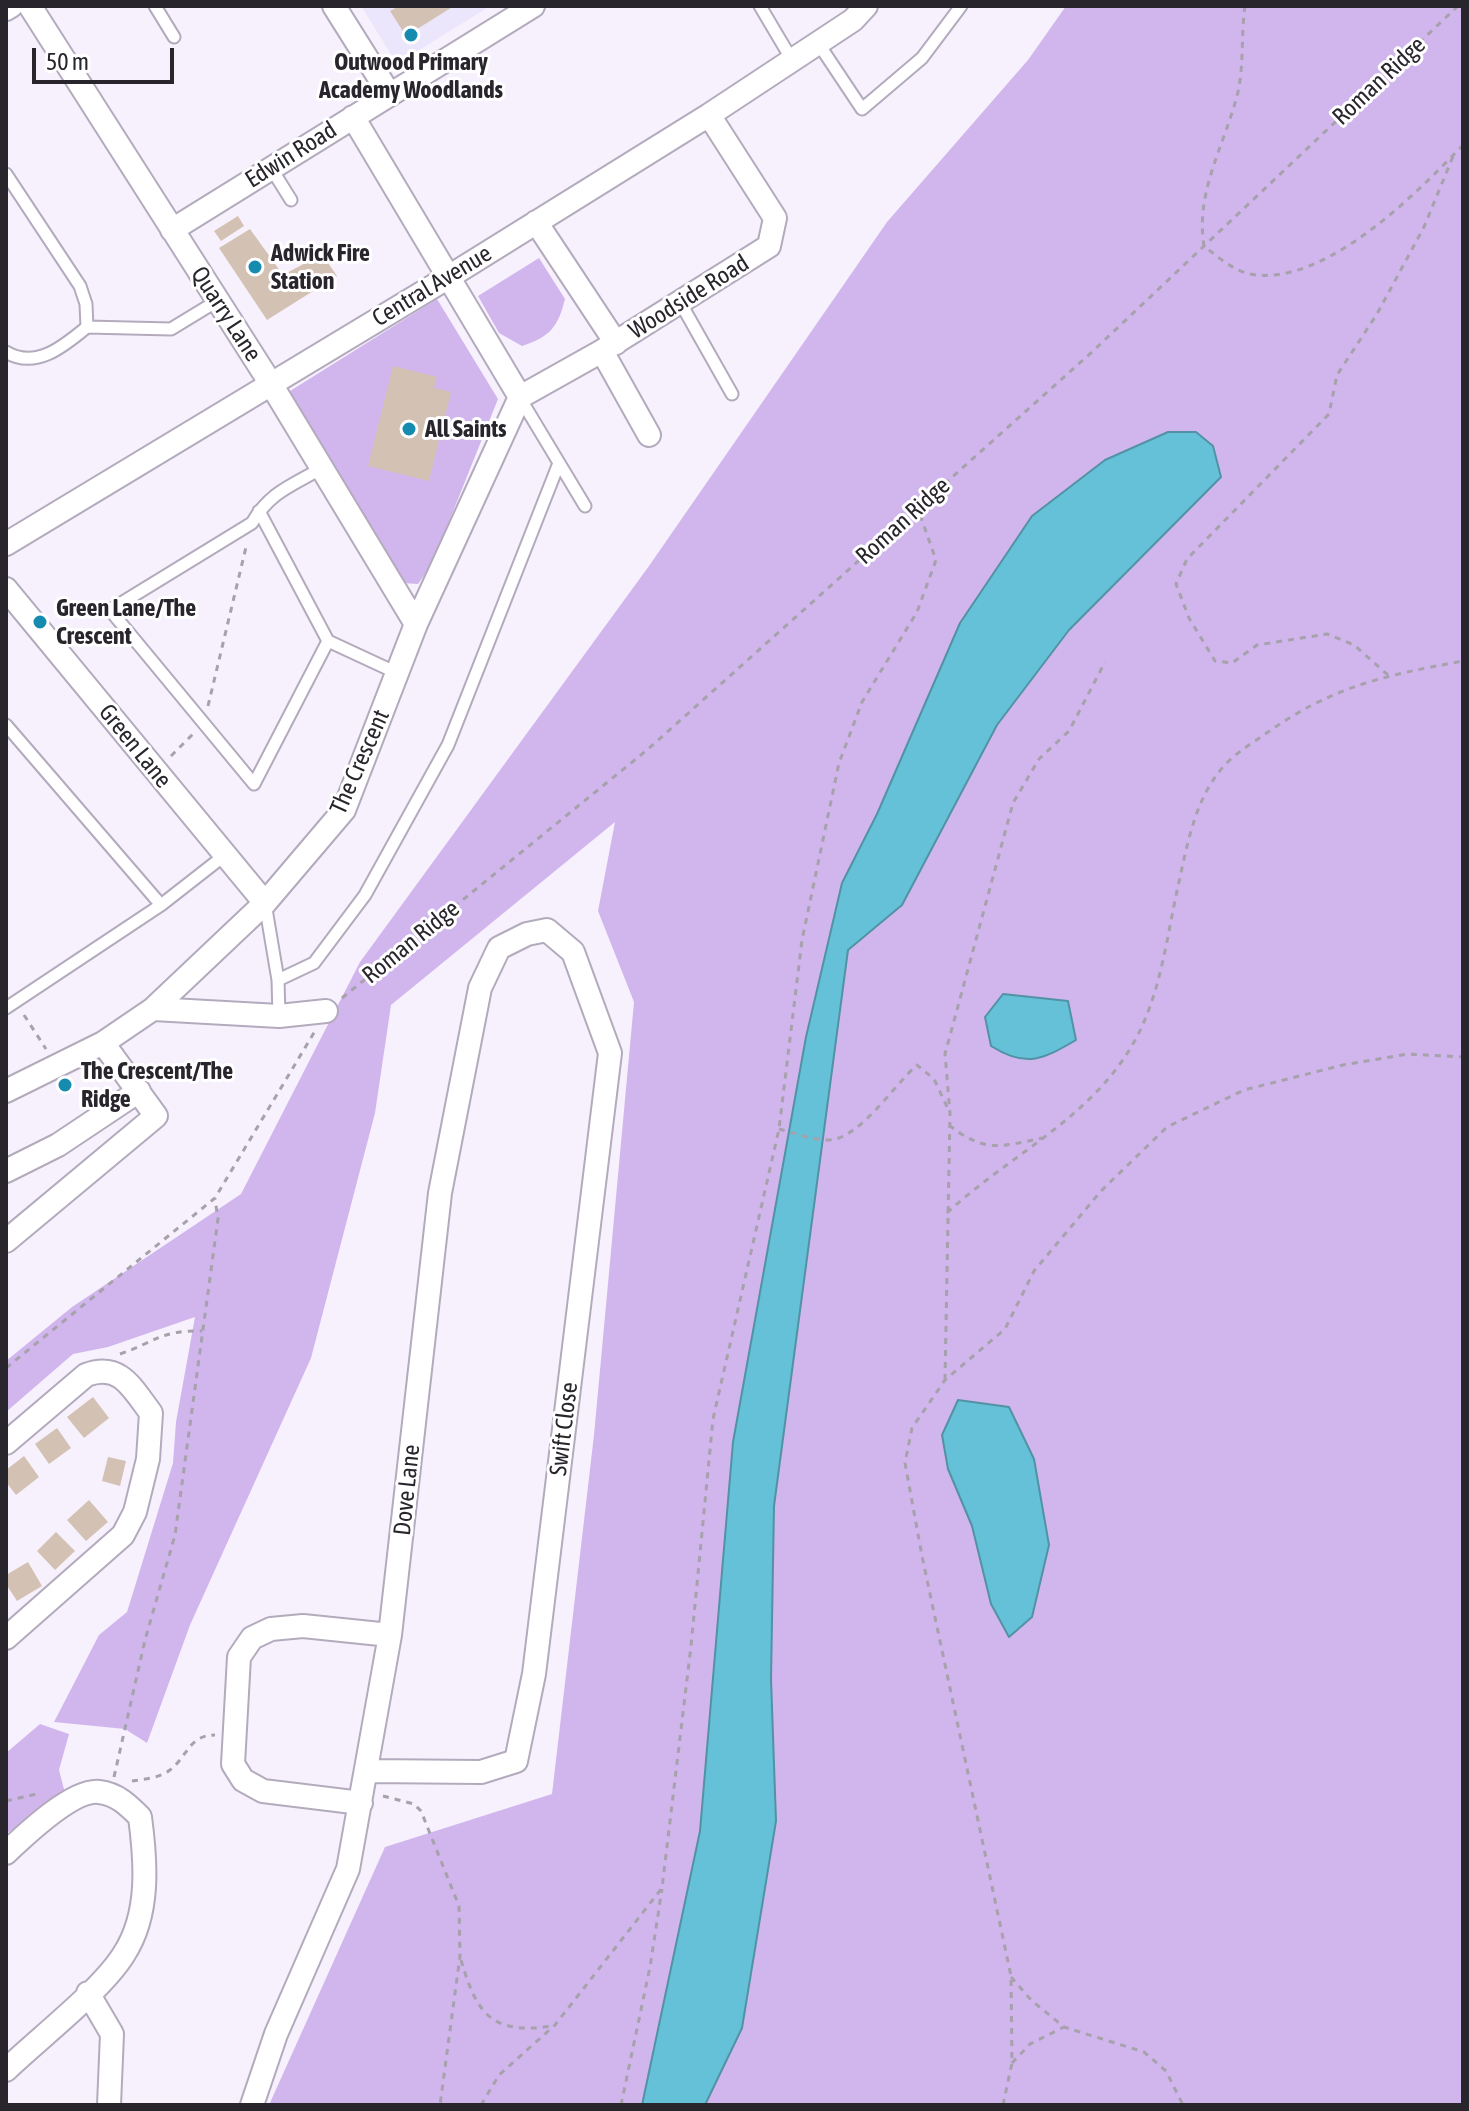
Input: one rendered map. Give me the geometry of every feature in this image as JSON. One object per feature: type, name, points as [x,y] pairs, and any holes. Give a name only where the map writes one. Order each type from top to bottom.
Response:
[{"type":"street","points":[[6,9],[11,6]]},
{"type":"street","name":"Quarry Lane","points":[[30,6],[271,384],[416,624]]},
{"type":"street","points":[[334,6],[390,95]]},
{"type":"street","name":"Edwin Road","points":[[172,230],[533,6]]},
{"type":"street","name":"Central Avenue","points":[[6,544],[447,278],[709,115],[818,43],[855,11]]},
{"type":"street","name":"Woodside Road","points":[[520,397],[609,347],[769,246],[775,218],[709,115]]},
{"type":"street","points":[[353,117],[520,397]]},
{"type":"street","points":[[536,222],[609,347],[649,435]]},
{"type":"street","name":"The Crescent","points":[[6,1091],[103,1043],[153,1009],[265,903],[344,810],[416,624],[520,397]]},
{"type":"street","name":"Green Lane","points":[[6,589],[265,903]]},
{"type":"street","name":"Dove Lane","points":[[252,2105],[276,2034],[348,1869],[390,1635],[440,1193],[480,988],[499,948],[527,934],[547,930],[573,952]]},
{"type":"street","name":"Swift Close","points":[[363,1789],[481,1772],[516,1761],[534,1674],[610,1053],[573,952]]},
{"type":"street","points":[[153,1009],[279,1016],[326,1011]]},
{"type":"street","points":[[6,1241],[156,1116],[103,1043]]},
{"type":"street","points":[[6,1171],[58,1145],[139,1091]]},
{"type":"street","points":[[6,1443],[86,1375],[102,1369],[122,1375],[151,1413],[148,1459],[135,1512],[123,1535],[6,1638]]},
{"type":"street","points":[[363,1789],[263,1791],[243,1780],[233,1764],[239,1657],[252,1638],[271,1629],[303,1626],[390,1635]]},
{"type":"street","points":[[6,1853],[80,1795],[97,1791],[120,1798],[140,1817],[145,1853],[143,1901],[125,1954],[6,2070]]},
{"type":"street","points":[[88,1993],[112,2034],[109,2105]]},
{"type":"lane","points":[[155,6],[174,37]]},
{"type":"lane","points":[[760,6],[792,60]]},
{"type":"lane","points":[[818,43],[862,109],[922,58],[961,6]]},
{"type":"lane","points":[[271,168],[291,200]]},
{"type":"lane","points":[[6,174],[80,286],[86,304],[87,327]]},
{"type":"lane","points":[[6,352],[16,357],[40,358],[65,346],[87,327],[171,329],[217,301]]},
{"type":"lane","points":[[680,302],[732,394]]},
{"type":"lane","points":[[520,397],[585,506]]},
{"type":"lane","points":[[278,980],[314,963],[365,895],[448,745],[559,463]]},
{"type":"lane","points":[[322,468],[266,501],[252,523],[110,610],[254,784],[328,641]]},
{"type":"lane","points":[[259,511],[328,641],[397,673]]},
{"type":"lane","points":[[6,725],[161,905]]},
{"type":"lane","points":[[11,1006],[161,905],[225,855]]},
{"type":"lane","points":[[265,903],[278,980],[279,1016]]},
{"type":"path","points":[[1245,6],[1239,89],[1202,199],[1200,222],[1204,246],[1233,267],[1255,276],[1292,274],[1331,255],[1383,219],[1463,145]]},
{"type":"path","name":"Roman Ridge","points":[[6,1368],[215,1198],[326,1011],[647,750],[1204,246],[1458,6]]},
{"type":"path","points":[[1388,675],[1354,645],[1327,634],[1257,645],[1232,663],[1215,661],[1189,618],[1176,584],[1187,559],[1329,414],[1337,375],[1377,314],[1424,227],[1454,154]]},
{"type":"path","points":[[621,2105],[650,1967],[662,1888],[691,1646],[713,1419],[779,1129],[802,940],[839,763],[862,702],[917,612],[936,560],[917,508]]},
{"type":"path","points":[[156,771],[204,724],[252,523]]},
{"type":"path","points":[[947,1213],[978,1184],[1046,1137],[1103,1086],[1133,1045],[1152,1007],[1190,835],[1203,800],[1219,772],[1268,731],[1328,694],[1388,675],[1463,661]]},
{"type":"path","points":[[945,1380],[950,1113],[945,1054],[1013,803],[1039,759],[1069,731],[1105,662]]},
{"type":"path","points":[[11,1006],[57,1066]]},
{"type":"path","points":[[1003,2105],[1012,2063],[1011,1976],[905,1463],[912,1428],[945,1380],[1005,1329],[1034,1271],[1101,1191],[1167,1127],[1244,1090],[1343,1065],[1408,1054],[1463,1057]]},
{"type":"path","points":[[779,1129],[829,1140],[855,1133],[894,1085],[917,1065],[934,1079],[950,1113]]},
{"type":"path","points":[[949,1125],[968,1140],[990,1147],[1046,1137]]},
{"type":"path","points":[[112,1784],[145,1640],[175,1535],[218,1219],[215,1198]]},
{"type":"path","points":[[113,1372],[121,1352],[133,1352],[163,1333],[203,1331]]},
{"type":"path","points":[[154,1778],[171,1770],[203,1735]]},
{"type":"path","points":[[363,1789],[414,1804],[421,1811],[459,1906],[460,1956],[440,2105]]},
{"type":"path","points":[[481,2105],[499,2075],[555,2025],[662,1888]]},
{"type":"path","points":[[460,1956],[473,1999],[497,2024],[523,2030],[555,2025]]},
{"type":"path","points":[[1011,1976],[1031,2000],[1064,2027],[1144,2052],[1166,2071],[1183,2105]]},
{"type":"path","points":[[1012,2063],[1030,2044],[1064,2027]]},
{"type":"shaded area","name":"Outwood Primary Academy Woodlands","points":[[361,6],[490,6],[397,64]]},
{"type":"shaded area","points":[[1066,6],[1463,6],[1463,2105],[269,2105],[385,1847],[552,1794],[594,1435],[634,1002],[598,911],[615,822],[391,1005],[375,1113],[311,1358],[190,1625],[147,1743],[125,1729],[54,1722],[99,1635],[127,1612],[173,1463],[176,1422],[195,1317],[108,1347],[73,1354],[6,1412],[6,1361],[72,1307],[241,1194],[360,962],[649,566],[887,222],[1028,60]]},
{"type":"shaded area","points":[[539,258],[565,299],[551,330],[540,339],[522,346],[499,333],[478,296]]},
{"type":"shaded area","points":[[437,299],[498,399],[432,564],[418,584],[403,583],[290,391]]},
{"type":"shaded area","points":[[40,1724],[69,1734],[59,1770],[65,1793],[6,1834],[6,1753]]},
{"type":"water","points":[[1168,432],[1196,432],[1213,446],[1221,477],[1069,630],[997,725],[902,905],[848,950],[774,1506],[771,1679],[776,1821],[742,2028],[705,2105],[642,2105],[700,1831],[733,1442],[806,1037],[842,883],[877,814],[960,623],[1032,516],[1105,460]]},
{"type":"water","points":[[1003,994],[1068,1001],[1076,1040],[1034,1059],[1014,1057],[991,1046],[985,1017]]},
{"type":"water","points":[[958,1400],[1009,1407],[1034,1459],[1049,1545],[1032,1617],[1009,1637],[991,1604],[972,1526],[948,1469],[942,1435]]},
{"type":"building","points":[[399,6],[454,6],[406,36],[390,11]]},
{"type":"building","points":[[238,216],[244,226],[221,241],[214,231]]},
{"type":"building","name":"Adwick Fire Station","points":[[250,229],[283,275],[322,254],[337,276],[267,320],[219,248]]},
{"type":"building","name":"All Saints","points":[[393,366],[437,377],[434,388],[451,392],[429,481],[368,466]]},
{"type":"building","points":[[93,1397],[109,1418],[84,1438],[67,1417]]},
{"type":"building","points":[[57,1428],[71,1448],[49,1464],[35,1444]]},
{"type":"building","points":[[24,1456],[39,1477],[16,1495],[6,1482],[6,1470]]},
{"type":"building","points":[[108,1457],[126,1461],[120,1486],[102,1481]]},
{"type":"building","points":[[89,1500],[108,1522],[86,1541],[67,1520]]},
{"type":"building","points":[[56,1532],[75,1551],[55,1570],[37,1551]]},
{"type":"building","points":[[28,1562],[42,1586],[17,1601],[6,1584],[6,1575]]},
{"type":"place","name":"Outwood Primary Academy Woodlands","points":[[411,35]]},
{"type":"place","name":"Adwick Fire Station","points":[[255,267]]},
{"type":"place","name":"All Saints","points":[[409,429]]},
{"type":"place","name":"Green Lane/The Crescent","points":[[40,622]]},
{"type":"place","name":"The Crescent/The Ridge","points":[[65,1085]]}]
